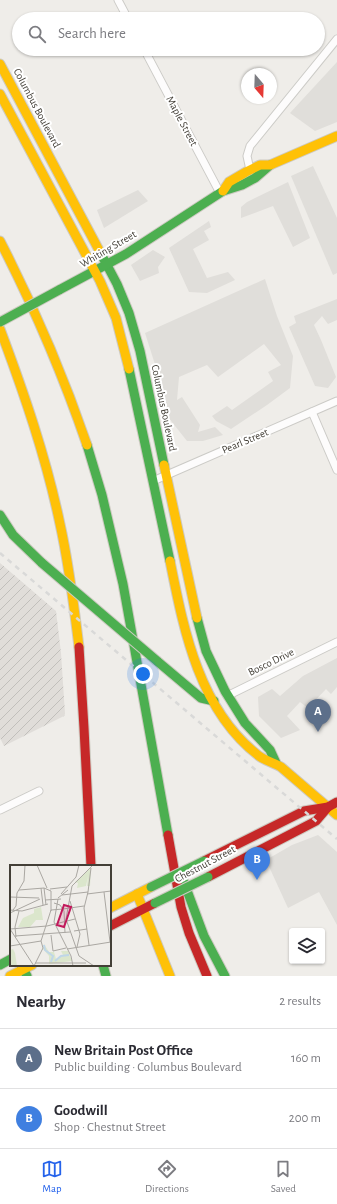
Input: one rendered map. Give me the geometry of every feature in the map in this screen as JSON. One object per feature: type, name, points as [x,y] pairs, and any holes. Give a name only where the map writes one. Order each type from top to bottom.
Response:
[{"type":"main road","name":"Columbus Boulevard","points":[[0,64],[122,294],[133,323],[198,627],[209,657],[227,696],[245,723],[270,750],[276,763]]},
{"type":"main road","name":"Columbus Boulevard","points":[[0,94],[95,271],[111,304],[122,340],[186,635],[197,666],[214,700],[231,727],[251,749],[261,758],[276,763],[337,815]]},
{"type":"main road","name":"Whiting Street","points":[[221,192],[232,189],[262,173],[270,165],[337,136]]},
{"type":"main road","name":"Whiting Street","points":[[0,322],[132,251],[221,192],[229,182],[260,165],[270,165]]},
{"type":"main road","points":[[0,241],[28,297],[58,365],[81,428],[103,498],[123,584],[184,919],[195,950],[207,976]]},
{"type":"main road","points":[[0,329],[20,381],[35,429],[55,502],[66,555],[75,614],[80,668],[91,865]]},
{"type":"main road","points":[[0,515],[15,537],[42,563],[201,698],[206,700],[214,700]]},
{"type":"main road","name":"Bosco Drive","points":[[214,700],[227,696]]},
{"type":"main road","name":"Chestnut Street","points":[[113,906],[304,811],[328,807],[337,802]]},
{"type":"main road","name":"Chestnut Street","points":[[114,924],[316,821],[328,807]]},
{"type":"main road","points":[[169,839],[199,924],[225,976]]},
{"type":"main road","points":[[137,894],[170,976]]},
{"type":"main road","points":[[0,965],[10,960]]},
{"type":"main road","points":[[103,966],[106,976]]},
{"type":"main road","points":[[10,976],[24,970]]},
{"type":"street","points":[[118,0],[124,12]]},
{"type":"street","points":[[325,54],[337,39]]},
{"type":"street","name":"Maple Street","points":[[148,56],[221,192]]},
{"type":"street","points":[[250,170],[247,156],[249,147],[323,56]]},
{"type":"street","name":"Pearl Street","points":[[152,481],[337,401]]},
{"type":"street","points":[[312,412],[337,470]]},
{"type":"street","name":"Bosco Drive","points":[[227,696],[337,642]]},
{"type":"street","points":[[0,810],[40,790]]},
{"type":"shaded area","points":[[337,62],[337,122],[315,131],[290,113]]},
{"type":"shaded area","points":[[313,166],[337,218],[337,273],[333,275],[291,176]]},
{"type":"shaded area","points":[[288,182],[310,238],[293,247],[273,206],[241,218],[241,207],[247,202]]},
{"type":"shaded area","points":[[138,190],[148,201],[104,228],[97,210]]},
{"type":"shaded area","points":[[209,221],[211,227],[204,231],[209,240],[193,249],[207,278],[228,272],[235,280],[207,293],[189,292],[169,248]]},
{"type":"shaded area","points":[[153,250],[165,257],[158,267],[159,273],[140,281],[131,265]]},
{"type":"shaded area","points":[[265,279],[277,316],[293,356],[290,388],[231,429],[216,421],[212,416],[227,406],[232,410],[273,381],[268,372],[281,365],[264,344],[218,377],[207,365],[179,377],[177,400],[182,397],[200,425],[198,432],[215,427],[223,435],[203,441],[187,441],[164,412],[159,377],[145,333]]},
{"type":"shaded area","points":[[337,299],[337,320],[328,324],[322,316],[314,325],[336,377],[328,388],[315,386],[289,327],[296,323],[294,316]]},
{"type":"shaded area","points":[[0,563],[56,611],[61,653],[65,714],[64,716],[4,746],[0,738]]},
{"type":"shaded area","points":[[337,658],[337,687],[331,694],[326,689],[308,708],[300,702],[287,716],[300,730],[281,738],[259,716],[258,697],[272,689],[280,696],[303,676]]},
{"type":"shaded area","points":[[318,835],[337,852],[337,925],[319,892],[288,908],[266,860],[292,845]]},
{"type":"railway","points":[[0,553],[337,839]]},
{"type":"traffic: fast","points":[[59,290],[126,254],[223,191],[242,185],[255,178],[270,165]]},
{"type":"traffic: fast","points":[[100,252],[117,284],[129,313],[140,351],[164,465]]},
{"type":"traffic: fast","points":[[0,322],[59,290]]},
{"type":"traffic: fast","points":[[129,369],[170,561]]},
{"type":"traffic: fast","points":[[87,445],[102,495],[123,584],[168,835]]},
{"type":"traffic: fast","points":[[0,515],[13,535],[42,563]]},
{"type":"traffic: fast","points":[[42,563],[157,661]]},
{"type":"traffic: fast","points":[[197,618],[206,651],[225,691],[245,723],[270,750],[276,763]]},
{"type":"traffic: fast","points":[[157,661],[201,698],[214,701]]},
{"type":"traffic: fast","points":[[151,887],[204,861]]},
{"type":"traffic: fast","points":[[182,877],[204,936],[225,976]]},
{"type":"traffic: fast","points":[[155,903],[208,877]]},
{"type":"traffic: fast","points":[[0,965],[10,960]]},
{"type":"traffic: fast","points":[[22,966],[27,976]]},
{"type":"traffic: fast","points":[[103,966],[106,976]]},
{"type":"traffic: slow","points":[[0,64],[100,252]]},
{"type":"traffic: slow","points":[[0,94],[100,281],[116,318],[129,369]]},
{"type":"traffic: slow","points":[[223,191],[229,182],[260,165],[270,165],[337,136]]},
{"type":"traffic: slow","points":[[0,241],[25,291],[47,342],[87,445]]},
{"type":"traffic: slow","points":[[0,329],[34,425],[48,474],[69,570],[79,647]]},
{"type":"traffic: slow","points":[[164,465],[197,618]]},
{"type":"traffic: slow","points":[[170,561],[181,615],[197,668],[208,693],[222,716],[239,737],[259,756],[281,767],[337,815]]},
{"type":"traffic: slow","points":[[111,907],[151,887]]},
{"type":"traffic: slow","points":[[137,894],[170,976]]},
{"type":"traffic: slow","points":[[10,976],[30,966]]},
{"type":"traffic: jam","points":[[79,647],[91,865]]},
{"type":"traffic: jam","points":[[204,861],[304,811],[328,807],[337,802]]},
{"type":"traffic: jam","points":[[208,877],[316,821],[328,807]]},
{"type":"traffic: jam","points":[[168,835],[181,907],[189,933],[207,976]]},
{"type":"traffic: jam","points":[[111,925],[155,903]]},
{"type":"place","name":"New Britain Post Office","points":[[318,732]]},
{"type":"place","name":"Goodwill","points":[[257,880]]}]
